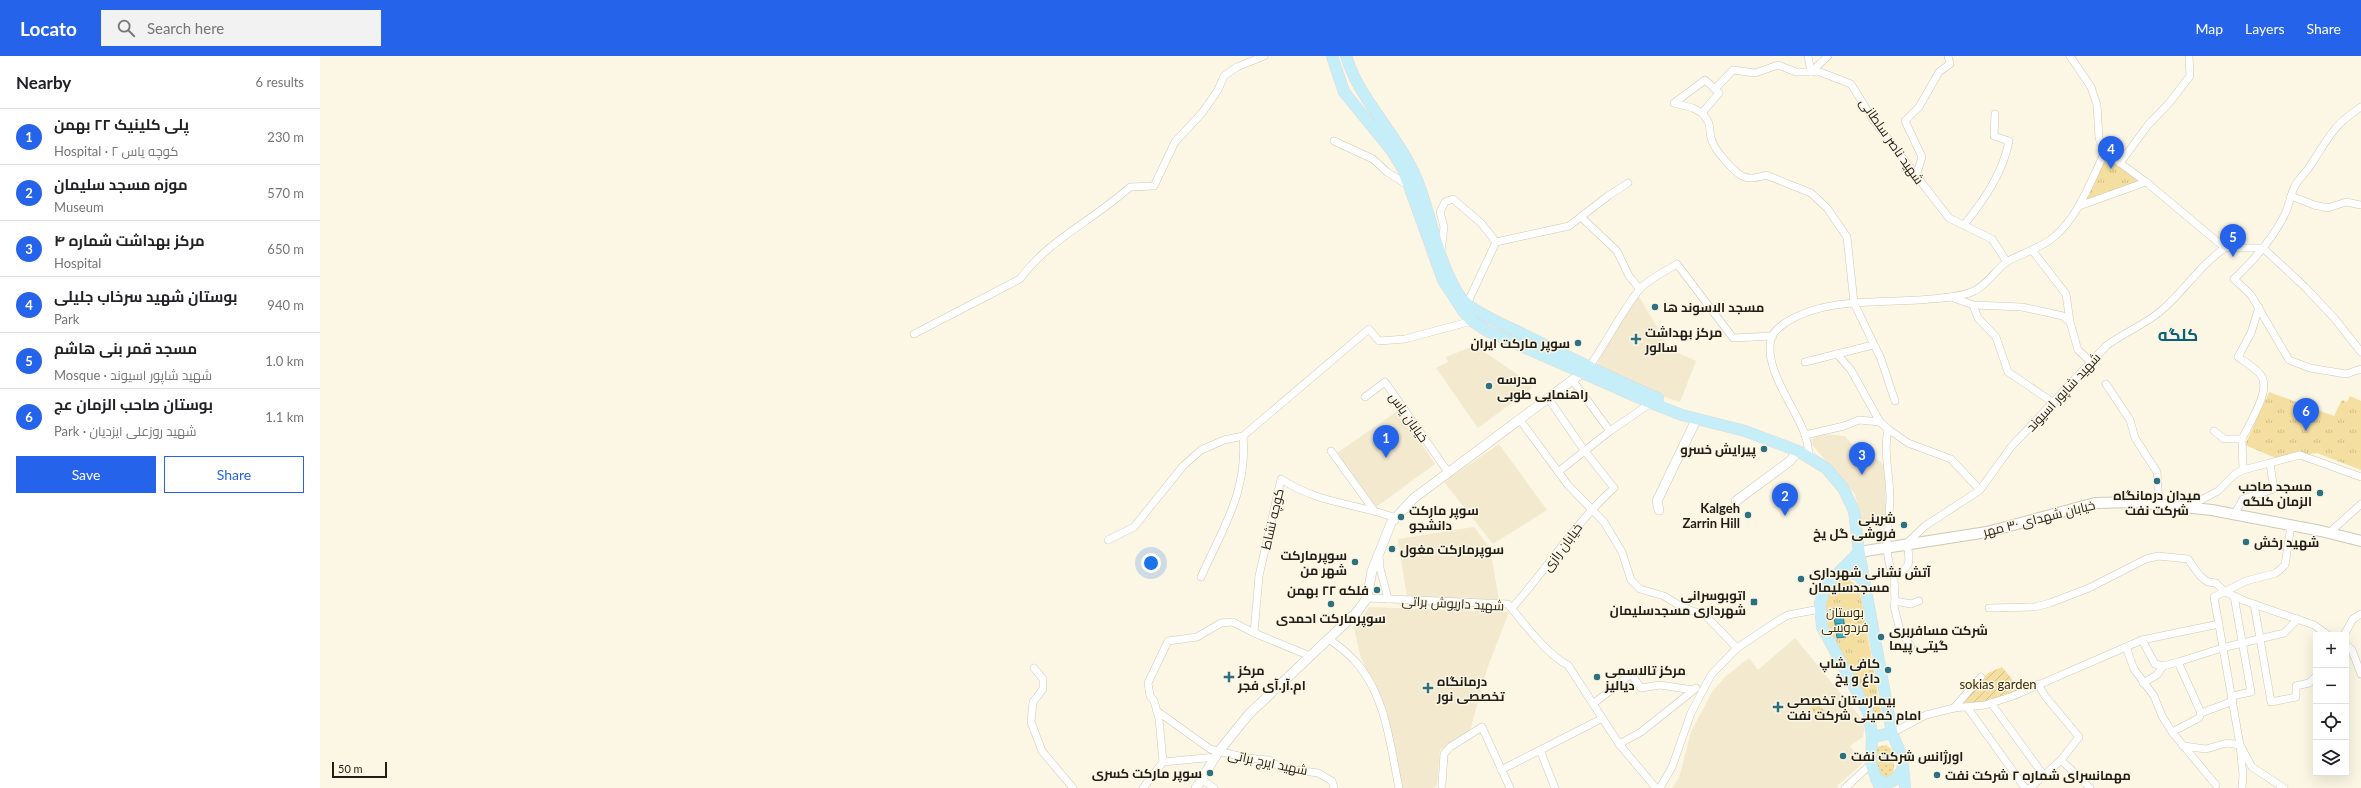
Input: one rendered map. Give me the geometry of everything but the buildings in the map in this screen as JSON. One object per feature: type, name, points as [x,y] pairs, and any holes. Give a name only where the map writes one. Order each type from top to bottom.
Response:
[{"type":"main road","points":[[1332,56],[1344,92],[1392,151],[1404,170],[1409,186],[1440,258],[1456,290],[1467,304],[1581,374],[1686,409],[1697,418]]},
{"type":"main road","points":[[1346,56],[1358,88],[1397,142],[1415,174],[1450,294],[1472,321],[1487,331],[1581,374],[1651,403],[1682,415],[1745,431],[1798,451],[1826,468],[1843,488],[1854,511],[1858,552],[1892,733],[1902,757],[1905,788]]},
{"type":"main road","points":[[1487,331],[1493,319]]},
{"type":"main road","name":"خیابان شهدای ۳۰ مهر","points":[[1858,552],[1886,546],[1987,532],[2095,502],[2135,502],[2159,504],[2290,525],[2361,541]]},
{"type":"main road","points":[[1858,552],[1826,585],[1820,603],[1822,627],[1869,714],[1872,737],[1871,764],[1878,784],[1890,783],[1899,776],[1903,768]]},
{"type":"main road","points":[[1840,571],[1858,575],[1865,583]]},
{"type":"main road","points":[[1872,737],[1892,733]]},
{"type":"street","points":[[914,334],[1020,279],[1046,250],[1111,204],[1130,187],[1154,186],[1175,142],[1202,113],[1218,90],[1224,76],[1237,67],[1264,56]]},
{"type":"street","points":[[1808,56],[1811,72]]},
{"type":"street","points":[[1811,72],[1828,56]]},
{"type":"street","points":[[1916,176],[1922,157],[1905,121],[1919,107],[1939,72],[1950,64],[1948,56]]},
{"type":"street","points":[[2070,56],[2092,87],[2097,105],[2099,138],[2105,152],[2146,182],[2226,248],[2263,248],[2306,287],[2335,319],[2361,352]]},
{"type":"street","points":[[2120,163],[2148,125],[2170,102],[2190,76],[2189,56]]},
{"type":"street","name":"شهید ناصر سلطانی","points":[[1715,89],[1733,70],[1756,73],[1778,65],[1796,72],[1811,72],[1834,76],[1851,84],[1874,121],[1949,218],[1992,239],[2007,262]]},
{"type":"street","points":[[1702,113],[1719,93],[1705,80],[1674,103],[1693,108],[1702,113],[1711,123],[1711,140],[1717,151],[1743,176],[1758,178],[1766,175],[1811,193],[1827,208],[1847,237],[1854,304],[1872,345],[1881,359],[1895,401]]},
{"type":"street","points":[[2361,107],[2336,125],[2326,138],[2310,166],[2294,187],[2286,214],[2263,248],[2234,279],[2250,295],[2259,307],[2289,360],[2310,368],[2346,374],[2361,369]]},
{"type":"street","points":[[1964,225],[1981,204],[2006,158],[2009,141],[1994,136],[1995,114]]},
{"type":"street","points":[[1334,141],[1373,159],[1388,172],[1409,186]]},
{"type":"street","points":[[1810,458],[1805,435],[1787,401],[1774,369],[1771,350],[1772,336],[1781,326],[1800,315],[1854,304],[1950,297],[1974,290],[1992,277],[2007,262],[2054,237],[2079,206],[2105,152]]},
{"type":"street","points":[[2079,206],[2146,182]]},
{"type":"street","points":[[1496,242],[1569,226],[1628,183]]},
{"type":"street","points":[[2291,196],[2314,205],[2328,208],[2346,202],[2361,204]]},
{"type":"street","points":[[1440,258],[1444,227],[1440,212],[1445,202],[1453,199],[1481,223],[1496,242]]},
{"type":"street","points":[[1581,217],[1617,250],[1629,276],[1640,289]]},
{"type":"street","points":[[1467,304],[1496,242]]},
{"type":"street","name":"شهید شاپور اسیوند","points":[[1907,543],[1926,526],[1980,490],[2011,447],[2106,346],[2123,333],[2146,323],[2161,311],[2181,293],[2194,274],[2209,259],[2226,248]]},
{"type":"street","points":[[2032,250],[2066,294],[2070,322],[2078,350],[2092,362]]},
{"type":"street","points":[[1196,788],[1217,754],[1249,714],[1357,612],[1367,598],[1372,571],[1379,550],[1391,523],[1414,498],[1581,374],[1603,347],[1612,327],[1640,289],[1677,264],[1733,338],[1772,336]]},
{"type":"street","points":[[1950,297],[1973,304],[2022,307],[2063,316],[2070,322]]},
{"type":"street","points":[[1973,304],[1978,318],[1996,337],[2008,372],[2054,403]]},
{"type":"street","points":[[2243,470],[2242,439],[2264,395],[2265,384],[2261,374],[2238,357],[2251,333],[2259,307]]},
{"type":"street","points":[[1108,540],[1134,527],[1183,466],[1201,450],[1224,440],[1243,436],[1370,330],[1379,341],[1405,339],[1472,321]]},
{"type":"street","points":[[1805,362],[1872,345]]},
{"type":"street","points":[[1837,354],[1866,395],[1880,422],[1908,443],[1951,459],[1980,490]]},
{"type":"street","points":[[1581,374],[1610,431]]},
{"type":"street","name":"خیابان یاس","points":[[1365,397],[1385,382],[1448,472]]},
{"type":"street","points":[[2106,384],[2130,420],[2135,438],[2157,472],[2159,504]]},
{"type":"street","points":[[1548,398],[1584,450]]},
{"type":"street","points":[[1558,472],[1584,450],[1651,403]]},
{"type":"street","points":[[1659,510],[1657,501],[1697,418]]},
{"type":"street","points":[[1520,420],[1558,472],[1604,522],[1618,546],[1631,580],[1640,589],[1664,596],[1682,607],[1706,616],[1737,648]]},
{"type":"street","points":[[1805,435],[1844,426],[1860,420],[1880,422]]},
{"type":"street","points":[[1888,429],[1885,443],[1890,499],[1886,546],[1888,564],[1894,577],[1895,617],[1900,631],[1911,646]]},
{"type":"street","points":[[2214,431],[2224,439],[2242,439]]},
{"type":"street","points":[[1202,577],[1229,520],[1239,493],[1245,458],[1243,436]]},
{"type":"street","name":"خیابان رازی","points":[[1512,608],[1535,582],[1591,508],[1614,488],[1584,450]]},
{"type":"street","points":[[1331,451],[1373,510]]},
{"type":"street","points":[[1736,501],[1790,461],[1798,451]]},
{"type":"street","points":[[2186,508],[2218,491],[2235,474],[2243,470],[2300,455],[2361,477]]},
{"type":"street","points":[[2234,515],[2243,499],[2274,489],[2270,464]]},
{"type":"street","name":"کوچه نشاط","points":[[1254,633],[1259,576],[1281,479],[1300,492],[1373,510],[1396,518]]},
{"type":"street","points":[[2329,533],[2361,504]]},
{"type":"street","points":[[2242,788],[2243,775],[2240,745],[2214,597],[2246,581],[2276,573],[2285,565],[2290,525]]},
{"type":"street","points":[[1894,577],[1907,568],[1910,561],[1907,543]]},
{"type":"street","points":[[1379,550],[1380,568],[1388,599]]},
{"type":"street","points":[[1989,608],[2036,607],[2050,603],[2089,588],[2146,559],[2158,556],[2188,559],[2200,576],[2208,582],[2216,584],[2225,592],[2314,625],[2324,632]]},
{"type":"street","points":[[2172,732],[2199,718],[2201,713],[2251,692],[2234,596]]},
{"type":"street","name":"شهید داریوش براتی","points":[[1367,598],[1508,604],[1550,652],[1560,662],[1568,665],[1601,719],[1619,744],[1656,788]]},
{"type":"street","points":[[1895,601],[1911,604],[1919,601]]},
{"type":"street","points":[[2254,604],[2271,702],[2296,697],[2296,686],[2310,684],[2313,680]]},
{"type":"street","points":[[1619,744],[1641,732],[1696,688],[1737,648],[1788,615],[1820,610]]},
{"type":"street","points":[[2346,632],[2353,619],[2361,614]]},
{"type":"street","points":[[2142,640],[2155,664],[2163,666],[2222,648],[2284,633],[2298,619]]},
{"type":"street","points":[[1163,762],[1157,711],[1154,701],[1150,696],[1148,683],[1168,641],[1197,637],[1221,623],[1234,622],[1254,633],[1310,656]]},
{"type":"street","points":[[1892,733],[1926,715],[1954,708],[1991,703],[2142,640],[2219,624]]},
{"type":"street","points":[[1328,638],[1354,660],[1372,686],[1390,737],[1399,788]]},
{"type":"street","points":[[2126,647],[2134,669],[2154,696],[2162,716],[2172,732],[2216,787]]},
{"type":"street","points":[[2349,648],[2352,650],[2361,674]]},
{"type":"street","points":[[2178,662],[2201,713]]},
{"type":"street","points":[[2143,683],[2157,675],[2163,666]]},
{"type":"street","points":[[1034,668],[1043,679],[1043,689],[1034,702],[1031,722],[1042,750],[1073,788]]},
{"type":"street","points":[[1593,704],[1631,674],[1642,688],[1660,685],[1693,690],[1696,688]]},
{"type":"street","points":[[1660,788],[1672,766],[1691,713],[1711,675]]},
{"type":"street","points":[[1954,708],[1981,677]]},
{"type":"street","points":[[2030,788],[2045,777],[2062,760],[2079,737],[2044,696],[2038,684]]},
{"type":"street","points":[[1991,703],[2045,777]]},
{"type":"street","points":[[1967,707],[2025,788]]},
{"type":"street","points":[[1157,711],[1217,754]]},
{"type":"street","points":[[1501,770],[1601,719]]},
{"type":"street","points":[[1442,785],[1444,754],[1450,747],[1482,727],[1510,788]]},
{"type":"street","points":[[2183,746],[2206,748],[2228,743],[2240,745]]},
{"type":"street","points":[[2240,745],[2252,767],[2284,788]]},
{"type":"street","points":[[1540,750],[1555,788]]},
{"type":"street","points":[[1142,788],[1163,762],[1217,754]]},
{"type":"street","name":"شهید ایرج براتی","points":[[1217,754],[1269,760],[1281,768],[1318,773],[1332,781],[1334,788]]},
{"type":"street","points":[[2062,760],[2090,788]]},
{"type":"street","points":[[1845,788],[1871,764]]},
{"type":"street","points":[[1201,779],[1214,788]]},
{"type":"shaded area","name":"مرکز بهداشت سالور","points":[[1638,295],[1670,349],[1696,361],[1680,402],[1646,391],[1596,367],[1613,329]]},
{"type":"shaded area","name":"مدرسه راهنمایی طوبی","points":[[1471,347],[1475,351],[1480,349],[1530,383],[1532,388],[1478,428],[1436,368],[1448,362],[1446,357]]},
{"type":"shaded area","points":[[1399,410],[1435,464],[1376,507],[1337,453]]},
{"type":"shaded area","points":[[1821,434],[1845,436],[1857,451],[1880,461],[1885,469],[1886,526],[1863,527],[1855,494],[1809,441]]},
{"type":"shaded area","points":[[1499,444],[1547,510],[1493,544],[1444,482]]},
{"type":"shaded area","points":[[1474,527],[1490,548],[1499,600],[1407,597],[1398,539]]},
{"type":"shaded area","name":"درمانگاه تخصصی نور","points":[[1369,607],[1509,612],[1487,669],[1470,731],[1440,750],[1437,785],[1433,788],[1402,788],[1383,707],[1360,655],[1354,628]]},
{"type":"shaded area","name":"بیمارستان تخصصی امام خمینی شرکت نفت","points":[[1795,638],[1865,723],[1863,737],[1850,746],[1863,763],[1837,786],[1838,788],[1672,788],[1679,778],[1691,732],[1712,692],[1726,676],[1749,658],[1758,670]]},
{"type":"green space","points":[[2107,157],[2138,181],[2084,201]]},
{"type":"green space","points":[[2269,392],[2334,416],[2342,400],[2347,402],[2350,396],[2361,401],[2361,470],[2317,453],[2278,459],[2245,445]]},
{"type":"green space","name":"بوستان فردوسی","points":[[1847,578],[1859,587],[1881,712],[1873,713],[1827,626],[1825,603],[1829,588],[1840,579]]},
{"type":"green space","name":"sokias garden","points":[[2002,667],[2021,690],[1985,703],[1959,705],[1988,673]]},
{"type":"green space","points":[[1811,701],[1818,703],[1826,713],[1825,720],[1818,720],[1809,704]]},
{"type":"green space","points":[[1886,745],[1891,749],[1894,760],[1893,772],[1889,778],[1877,775],[1875,750],[1877,747]]},
{"type":"water","points":[[1842,607],[1846,637],[1837,638],[1833,609]]},
{"type":"place","name":"بوستان شهید سرخاب جلیلی","points":[[2111,169]]},
{"type":"place","name":"مسجد قمر بنی هاشم","points":[[2233,257]]},
{"type":"place","name":"مسجد الاسوند ها","points":[[1655,307]]},
{"type":"place","name":"مرکز بهداشت سالور","points":[[1636,339]]},
{"type":"place","name":"سوپر مارکت ایران","points":[[1578,343]]},
{"type":"place","name":"مدرسه راهنمایی طوبی","points":[[1489,386]]},
{"type":"place","name":"بوستان صاحب الزمان عج","points":[[2306,431]]},
{"type":"place","name":"پیرایش خسرو","points":[[1764,449]]},
{"type":"place","name":"پلی کلینیک ۲۲ بهمن","points":[[1386,458]]},
{"type":"place","name":"مرکز بهداشت شماره ۴","points":[[1862,475]]},
{"type":"place","name":"میدان درمانگاه شرکت نفت","points":[[2157,481]]},
{"type":"place","name":"مسجد صاحب الزمان کلگه","points":[[2320,493]]},
{"type":"place","name":"Kalgeh Zarrin Hill","points":[[1748,515]]},
{"type":"place","name":"موزه مسجد سلیمان","points":[[1785,516]]},
{"type":"place","name":"سوپر مارکت دانشجو","points":[[1401,517]]},
{"type":"place","name":"شرینی فروشی گل یخ","points":[[1904,525]]},
{"type":"place","name":"شهید رخش","points":[[2246,542]]},
{"type":"place","name":"سوپرمارکت مغول","points":[[1392,549]]},
{"type":"place","name":"سوپرمارکت شهر من","points":[[1355,562]]},
{"type":"place","name":"آتش نشانی شهرداری مسجدسلیمان","points":[[1801,579]]},
{"type":"place","name":"فلکه ۲۲ بهمن","points":[[1377,590]]},
{"type":"place","name":"اتوبوسرانی شهرداری مسجدسلیمان","points":[[1754,602]]},
{"type":"place","name":"سوپرمارکت احمدی","points":[[1331,604]]},
{"type":"place","name":"شرکت مسافربری گیتی پیما","points":[[1881,637]]},
{"type":"place","name":"کافی شاپ داغ و یخ","points":[[1888,670]]},
{"type":"place","name":"مرکز ام.آر.آی فجر","points":[[1229,677]]},
{"type":"place","name":"مرکز تالاسمی دیالیز","points":[[1597,677]]},
{"type":"place","name":"درمانگاه تخصصی نور","points":[[1428,688]]},
{"type":"place","name":"بیمارستان تخصصی امام خمینی شرکت نفت","points":[[1778,707]]},
{"type":"place","name":"اورژانس شرکت نفت","points":[[1843,756]]},
{"type":"place","name":"سوپر مارکت کسری","points":[[1210,773]]},
{"type":"place","name":"مهمانسرای شماره ۲ شرکت نفت","points":[[1937,775]]},
{"type":"district","name":"کلگه","points":[[2178,334]]}]
